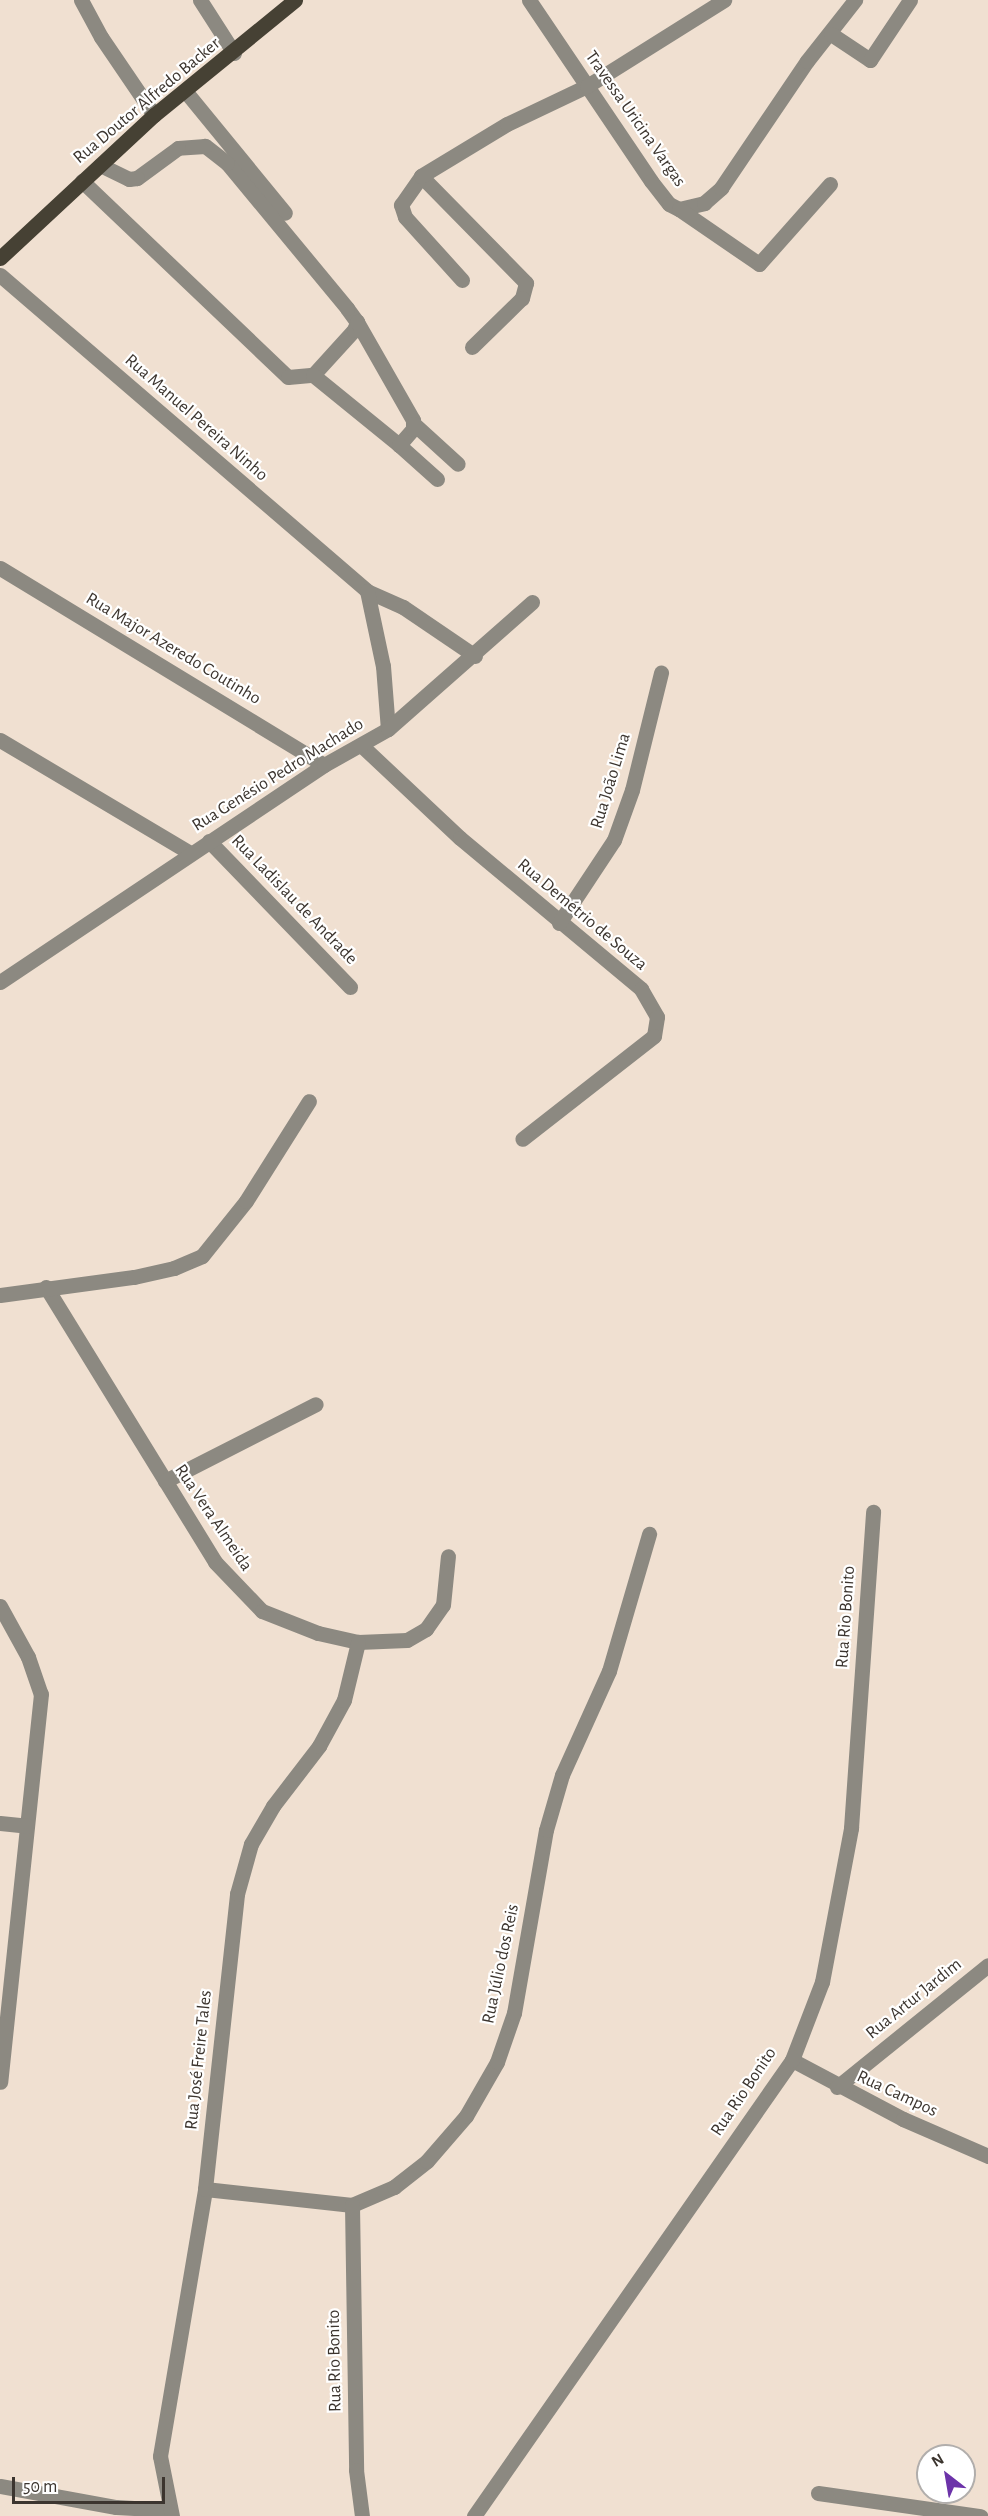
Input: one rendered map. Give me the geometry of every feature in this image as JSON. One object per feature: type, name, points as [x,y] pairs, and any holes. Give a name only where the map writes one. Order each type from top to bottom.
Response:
[{"type":"main road","name":"Rua Doutor Alfredo Backer","points":[[0,258],[154,116],[295,0]]},
{"type":"street","points":[[81,0],[101,38],[154,116]]},
{"type":"street","points":[[200,0],[234,52]]},
{"type":"street","name":"Travessa Uricina Vargas","points":[[529,0],[651,182],[669,204],[679,209],[704,203],[721,188],[807,61],[831,34],[855,0]]},
{"type":"street","points":[[462,280],[405,217],[401,205],[420,176],[507,124],[587,86],[724,0]]},
{"type":"street","points":[[831,34],[870,60],[910,0]]},
{"type":"street","points":[[186,92],[285,213]]},
{"type":"street","points":[[100,165],[129,179],[137,178],[178,148],[205,146],[227,163],[357,322],[414,424],[458,464]]},
{"type":"street","points":[[420,176],[526,283],[522,298],[472,347]]},
{"type":"street","points":[[82,181],[288,377],[313,375],[335,354],[357,322]]},
{"type":"street","points":[[679,209],[759,264],[830,184]]},
{"type":"street","name":"Rua Manuel Pereira Ninho","points":[[0,275],[367,591],[404,607],[475,656]]},
{"type":"street","points":[[313,375],[437,478]]},
{"type":"street","points":[[399,446],[414,424]]},
{"type":"street","name":"Rua Major Azeredo Coutinho","points":[[0,568],[324,765]]},
{"type":"street","points":[[367,591],[383,666],[388,729]]},
{"type":"street","name":"Rua Genésio Pedro Machado","points":[[3,976],[324,765],[362,746],[388,729],[475,656],[532,603]]},
{"type":"street","name":"Rua João Lima","points":[[559,923],[614,840],[632,790],[661,673]]},
{"type":"street","points":[[0,740],[190,853]]},
{"type":"street","name":"Rua Demétrio de Souza","points":[[362,746],[460,838],[559,923],[641,989],[653,1006],[658,1026],[654,1036],[522,1139]]},
{"type":"street","name":"Rua Ladislau de Andrade","points":[[209,841],[350,987]]},
{"type":"street","points":[[0,1295],[46,1287],[134,1277],[174,1268],[202,1256],[246,1201],[309,1101]]},
{"type":"street","name":"Rua Vera Almeida","points":[[46,1287],[215,1562],[262,1611],[318,1633],[358,1642],[407,1640],[426,1629],[443,1605],[448,1556]]},
{"type":"street","points":[[165,1481],[316,1404]]},
{"type":"street","name":"Rua Rio Bonito","points":[[474,2516],[792,2060],[822,1983],[851,1827],[873,1512]]},
{"type":"street","name":"Rua Júlio dos Reis","points":[[205,2189],[352,2205],[394,2187],[427,2161],[466,2116],[497,2062],[514,2013],[546,1830],[562,1776],[609,1671],[649,1534]]},
{"type":"street","points":[[0,1606],[28,1657],[41,1694],[0,2080]]},
{"type":"street","name":"Rua José Freire Tales","points":[[170,2513],[160,2456],[164,2415],[205,2189],[237,1894],[250,1844],[273,1806],[319,1746],[344,1700],[358,1642]]},
{"type":"street","points":[[0,1823],[27,1826]]},
{"type":"street","name":"Rua Artur Jardim","points":[[837,2086],[988,1965]]},
{"type":"street","name":"Rua Campos","points":[[792,2060],[837,2086],[988,2156]]},
{"type":"street","name":"Rua Rio Bonito","points":[[352,2205],[356,2470],[362,2516]]},
{"type":"street","points":[[0,2486],[116,2507],[170,2513]]},
{"type":"street","points":[[818,2493],[980,2516]]}]
